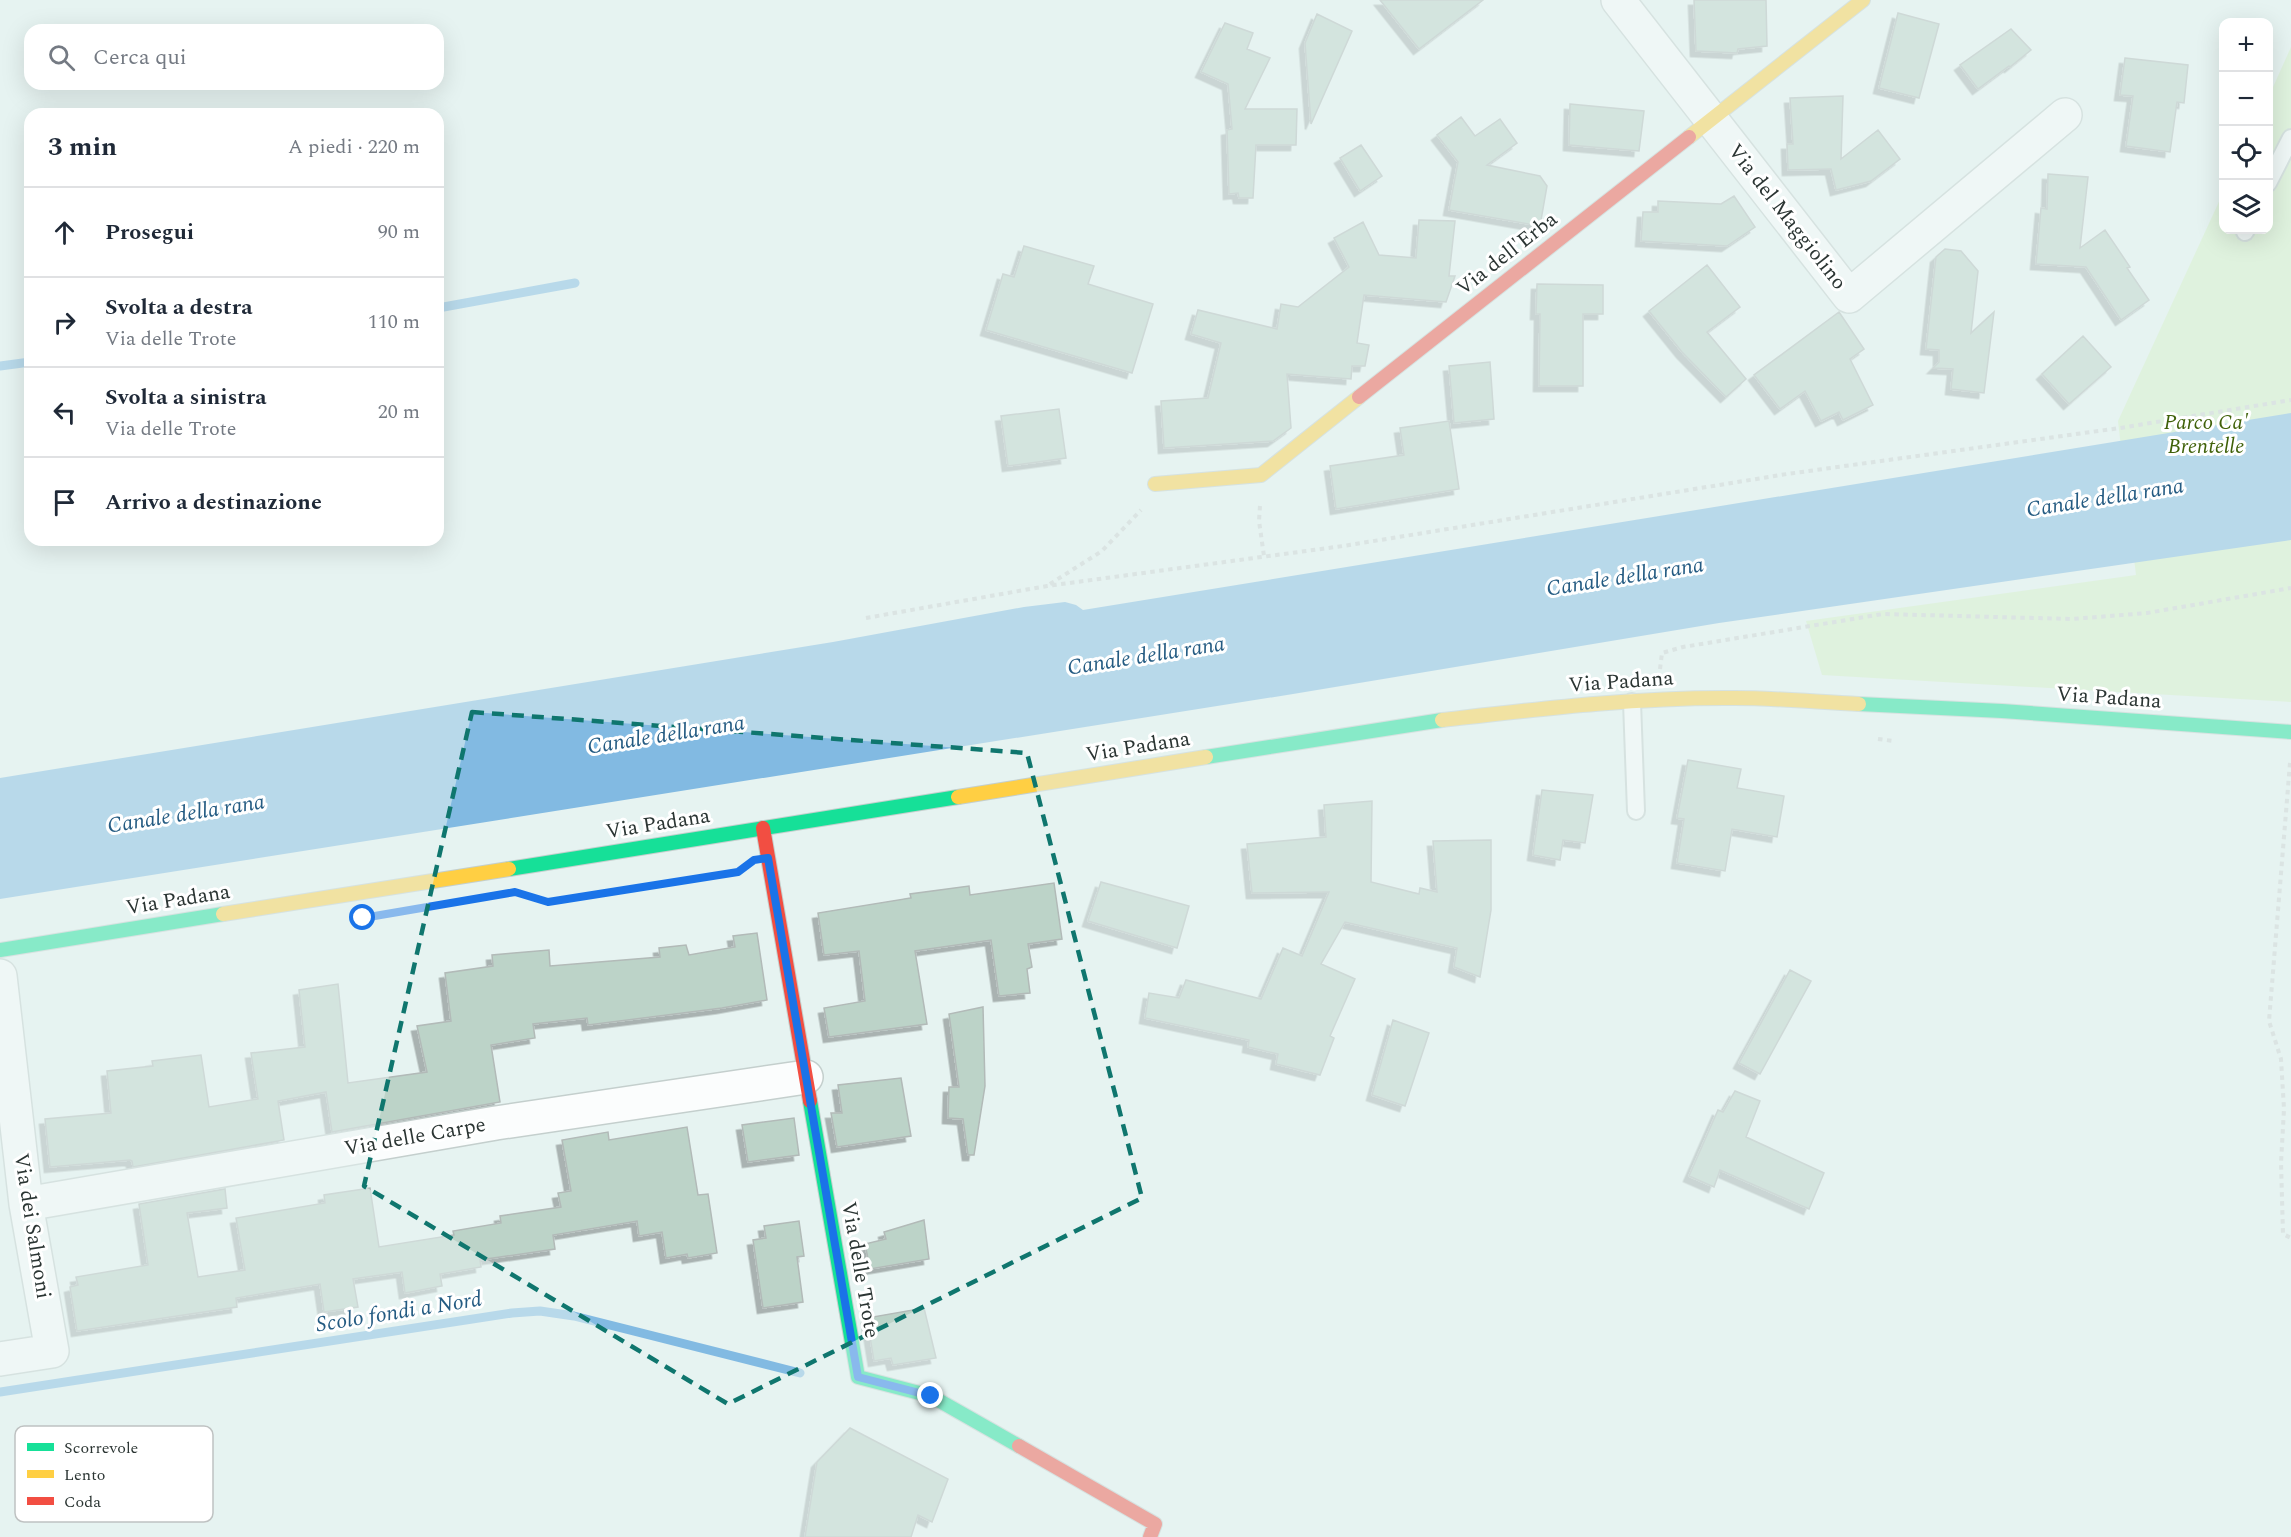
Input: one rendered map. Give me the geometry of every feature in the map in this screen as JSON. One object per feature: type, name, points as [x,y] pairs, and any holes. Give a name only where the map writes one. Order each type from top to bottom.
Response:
[{"type":"main road","name":"Via dell'Erba","points":[[1261,475],[1863,0]]},
{"type":"main road","points":[[1155,484],[1261,475]]},
{"type":"main road","name":"Via Padana","points":[[0,950],[1421,723],[1544,708],[1660,700],[1735,698],[1872,703],[2291,732]]},
{"type":"main road","name":"Via delle Trote","points":[[763,828],[858,1377],[931,1396],[1155,1524],[1150,1537]]},
{"type":"street","name":"Via del Maggiolino","points":[[1618,0],[1849,296],[2065,115]]},
{"type":"street","name":"Via dei Salmoni","points":[[0,976],[26,1204],[52,1351],[0,1359]]},
{"type":"street","name":"Via delle Carpe","points":[[26,1204],[496,1123],[806,1077]]},
{"type":"lane","points":[[2270,180],[2289,148]]},
{"type":"lane","points":[[1632,702],[1636,811]]},
{"type":"path","points":[[866,618],[1047,586],[1343,546],[1787,474],[2120,428],[2291,400]]},
{"type":"path","points":[[1261,475],[1259,520],[1264,556]]},
{"type":"path","points":[[1047,586],[1102,551],[1150,501],[1155,484]]},
{"type":"path","points":[[1660,700],[1662,653],[1705,643],[1883,614],[2072,619],[2146,613],[2291,588]]},
{"type":"path","points":[[1874,737],[1881,741],[1904,741]]},
{"type":"path","points":[[2291,753],[2269,1021],[2281,1059],[2284,1110],[2281,1163],[2283,1234],[2291,1238]]},
{"type":"path","points":[[2279,761],[2291,762]]},
{"type":"path","points":[[526,895],[548,902],[738,872],[754,860],[768,858]]},
{"type":"highlighted area","points":[[472,712],[1027,753],[1142,1198],[728,1404],[364,1186]]},
{"type":"green space","name":"Parco Ca' Brentelle","points":[[2291,47],[2291,702],[1822,675],[1806,621],[2136,575],[2118,421],[2219,202],[2219,234],[2273,234],[2273,87]]},
{"type":"water","name":"Canale della rana","points":[[2291,413],[2291,540],[1719,623],[1293,694],[0,899],[0,778],[833,642],[1024,607],[1065,602],[1083,610]]},
{"type":"building","points":[[1380,0],[1483,0],[1419,49]]},
{"type":"building","points":[[1694,0],[1766,0],[1767,46],[1738,49],[1737,53],[1696,51]]},
{"type":"building","points":[[1898,13],[1939,24],[1919,98],[1879,88]]},
{"type":"building","points":[[1317,14],[1352,31],[1311,124],[1305,43]]},
{"type":"building","points":[[1225,23],[1253,33],[1247,49],[1270,58],[1245,109],[1297,109],[1296,145],[1256,145],[1253,198],[1239,198],[1238,193],[1229,194],[1227,130],[1232,129],[1228,84],[1201,72]]},
{"type":"building","points":[[2011,29],[2031,50],[1978,89],[1960,65]]},
{"type":"building","points":[[2125,58],[2188,65],[2184,103],[2177,102],[2170,152],[2126,146],[2133,96],[2120,95]]},
{"type":"building","points":[[1843,96],[1841,159],[1878,130],[1900,159],[1871,181],[1836,190],[1831,169],[1788,170],[1787,144],[1793,144],[1790,98]]},
{"type":"building","points":[[1570,104],[1644,111],[1639,151],[1569,145]]},
{"type":"building","points":[[1461,117],[1475,136],[1500,119],[1517,143],[1487,165],[1540,176],[1547,186],[1540,226],[1449,210],[1458,162],[1437,135]]},
{"type":"building","points":[[1361,145],[1382,176],[1360,191],[1340,158]]},
{"type":"building","points":[[2048,174],[2088,177],[2080,248],[2105,230],[2149,300],[2121,320],[2086,267],[2036,264],[2041,208],[2047,209]]},
{"type":"building","points":[[1734,196],[1755,227],[1727,246],[1641,241],[1643,212],[1658,212],[1658,201],[1721,204]]},
{"type":"building","points":[[1419,220],[1455,221],[1449,276],[1455,276],[1446,302],[1364,295],[1357,343],[1369,345],[1365,366],[1352,366],[1351,379],[1287,374],[1291,428],[1273,441],[1164,448],[1161,401],[1208,398],[1221,343],[1191,334],[1198,310],[1277,329],[1281,304],[1298,307],[1349,267],[1334,238],[1363,222],[1379,255],[1416,258]]},
{"type":"building","points":[[1024,246],[1094,266],[1088,284],[1153,304],[1132,373],[986,330],[1003,274],[1014,277]]},
{"type":"building","points":[[1945,249],[1961,251],[1978,271],[1971,333],[1994,312],[1984,393],[1951,389],[1953,369],[1933,368],[1939,362],[1939,350],[1926,349],[1936,257]]},
{"type":"building","points":[[1707,265],[1740,307],[1707,332],[1746,379],[1726,397],[1682,352],[1649,311]]},
{"type":"building","points":[[1537,284],[1603,285],[1603,314],[1583,314],[1583,386],[1539,386],[1540,314],[1536,314]]},
{"type":"building","points":[[1839,312],[1864,349],[1850,359],[1873,405],[1843,420],[1839,412],[1821,421],[1805,391],[1780,409],[1754,375]]},
{"type":"building","points":[[2083,336],[2111,367],[2069,404],[2042,374]]},
{"type":"building","points":[[1490,362],[1494,419],[1454,423],[1449,366]]},
{"type":"building","points":[[1059,409],[1066,458],[1008,466],[1001,416]]},
{"type":"building","points":[[1449,421],[1459,489],[1336,509],[1330,466],[1404,455],[1400,428]]},
{"type":"building","points":[[1688,760],[1741,769],[1737,788],[1784,796],[1777,837],[1732,829],[1725,871],[1677,863],[1684,819],[1677,818]]},
{"type":"building","points":[[1542,790],[1593,795],[1585,843],[1563,840],[1560,860],[1533,855]]},
{"type":"building","points":[[1372,801],[1371,882],[1419,894],[1420,888],[1437,892],[1433,841],[1491,840],[1491,910],[1480,977],[1454,967],[1457,948],[1345,922],[1321,964],[1355,979],[1330,1036],[1334,1038],[1320,1075],[1276,1064],[1278,1054],[1248,1047],[1249,1040],[1145,1018],[1149,993],[1179,998],[1186,980],[1261,999],[1283,948],[1302,956],[1329,892],[1252,893],[1247,844],[1326,837],[1324,805]]},
{"type":"building","points":[[1101,882],[1189,906],[1177,948],[1088,921]]},
{"type":"building","points":[[1054,883],[1062,939],[1028,944],[1032,967],[1027,969],[1030,993],[999,996],[991,940],[915,951],[927,1024],[829,1037],[824,1008],[865,1001],[859,951],[824,955],[818,913],[911,898],[910,894],[969,886],[970,895]]},
{"type":"building","points":[[757,933],[767,1000],[588,1025],[587,1018],[533,1024],[535,1038],[491,1045],[500,1102],[332,1132],[326,1092],[278,1101],[284,1140],[133,1167],[130,1160],[50,1167],[45,1119],[111,1113],[107,1071],[153,1066],[152,1061],[201,1055],[209,1107],[258,1099],[251,1053],[305,1047],[299,990],[338,984],[348,1083],[427,1072],[417,1026],[451,1021],[445,973],[493,966],[492,955],[549,950],[550,966],[660,957],[659,948],[686,945],[689,955],[735,947],[733,936]]},
{"type":"building","points":[[1790,970],[1811,981],[1760,1074],[1739,1063]]},
{"type":"building","points":[[983,1007],[985,1086],[974,1155],[968,1155],[963,1119],[948,1118],[949,1087],[959,1087],[949,1014]]},
{"type":"building","points":[[1393,1020],[1429,1033],[1405,1106],[1372,1095]]},
{"type":"building","points":[[901,1078],[911,1136],[837,1147],[831,1113],[842,1113],[838,1085]]},
{"type":"building","points":[[1735,1091],[1760,1101],[1746,1137],[1824,1173],[1809,1209],[1720,1170],[1714,1187],[1689,1176],[1718,1110],[1723,1112]]},
{"type":"building","points":[[794,1118],[799,1155],[748,1162],[742,1125]]},
{"type":"building","points":[[687,1127],[698,1195],[708,1194],[717,1253],[688,1258],[687,1254],[666,1258],[662,1232],[639,1236],[637,1221],[553,1235],[555,1249],[480,1260],[481,1267],[440,1274],[442,1286],[405,1293],[402,1272],[353,1279],[358,1307],[324,1312],[320,1284],[236,1298],[237,1307],[77,1331],[70,1287],[78,1285],[76,1277],[148,1265],[139,1204],[225,1189],[227,1208],[187,1213],[198,1277],[245,1270],[236,1218],[325,1203],[324,1195],[370,1188],[379,1247],[454,1235],[453,1231],[501,1223],[500,1216],[561,1207],[558,1193],[571,1191],[562,1140],[608,1132],[609,1140]]},
{"type":"building","points":[[924,1220],[929,1259],[870,1269],[865,1244],[886,1239],[884,1232]]},
{"type":"building","points":[[799,1221],[804,1256],[797,1257],[803,1302],[763,1308],[753,1240],[766,1238],[764,1226]]},
{"type":"building","points":[[924,1308],[936,1358],[893,1365],[891,1358],[874,1361],[867,1318]]},
{"type":"building","points":[[850,1428],[948,1479],[932,1522],[918,1515],[911,1537],[805,1537],[817,1462]]},
{"type":"waterway","points":[[444,307],[575,283]]},
{"type":"waterway","points":[[0,366],[24,363]]},
{"type":"waterway","name":"Scolo fondi a Nord","points":[[0,1392],[512,1313],[540,1311],[574,1316],[800,1373]]},
{"type":"traffic: fast","points":[[1859,704],[2002,711],[2291,732]]},
{"type":"traffic: fast","points":[[1206,757],[1442,720]]},
{"type":"traffic: fast","points":[[509,869],[958,797]]},
{"type":"traffic: fast","points":[[0,950],[223,914]]},
{"type":"traffic: fast","points":[[810,1101],[858,1377],[931,1396],[1019,1446]]},
{"type":"traffic: slow","points":[[1689,137],[1863,0]]},
{"type":"traffic: slow","points":[[1155,484],[1261,475],[1359,397]]},
{"type":"traffic: slow","points":[[1442,720],[1588,704],[1662,699],[1750,698],[1859,704]]},
{"type":"traffic: slow","points":[[958,797],[1206,757]]},
{"type":"traffic: slow","points":[[223,914],[509,869]]},
{"type":"traffic: jam","points":[[1359,397],[1689,137]]},
{"type":"traffic: jam","points":[[763,828],[810,1101]]},
{"type":"traffic: jam","points":[[1019,1446],[1155,1524],[1150,1537]]},
{"type":"route","points":[[363,918],[515,892],[548,902],[738,872],[754,860],[768,858],[858,1377],[931,1396]]}]
